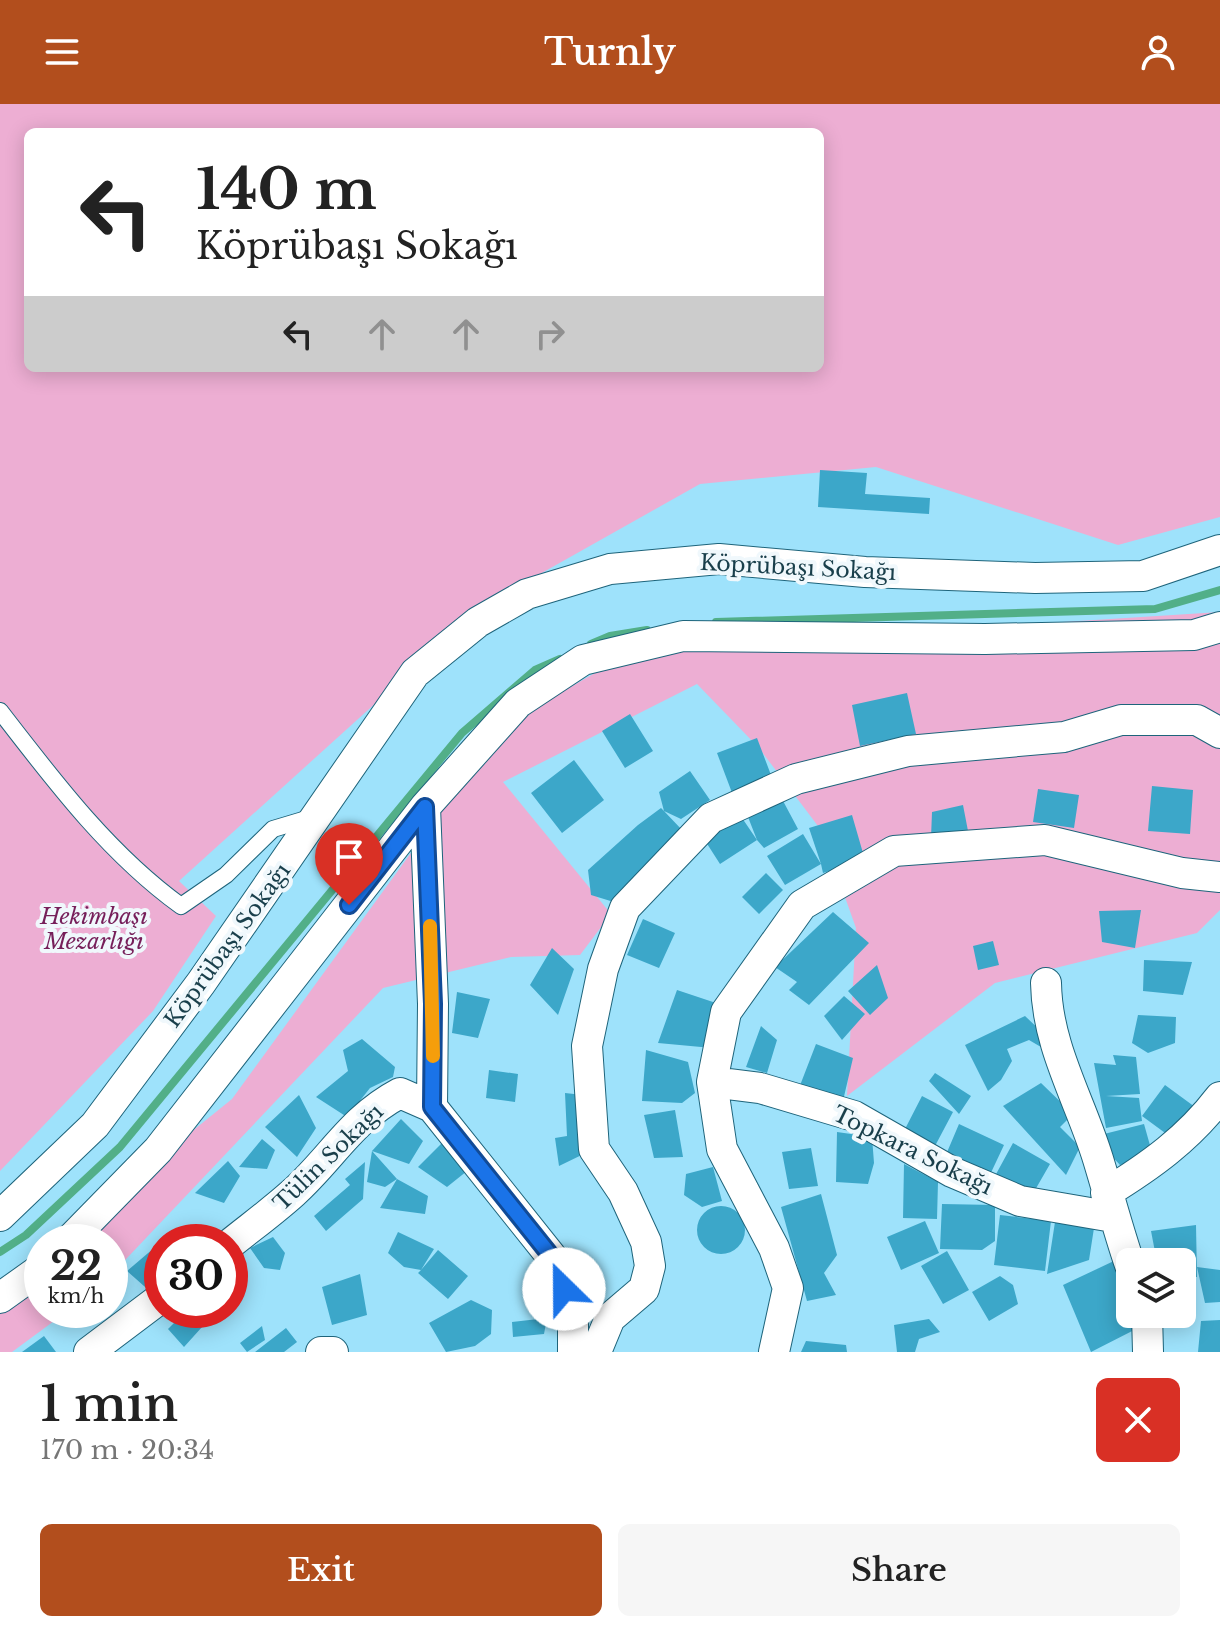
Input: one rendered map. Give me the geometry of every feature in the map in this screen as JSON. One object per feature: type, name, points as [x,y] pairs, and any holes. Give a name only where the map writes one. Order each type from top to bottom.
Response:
[{"type":"street","name":"Köprübaşı Sokağı","points":[[0,1216],[95,1125],[319,815],[415,673],[478,622],[527,594],[610,569],[719,559],[865,572],[1035,578],[1143,576],[1220,550]]},
{"type":"street","points":[[86,1224],[158,1150],[425,807],[518,703],[583,660],[683,636],[1000,639],[1194,635],[1220,627]]},
{"type":"street","points":[[596,1352],[610,1318],[644,1289],[650,1266],[646,1242],[623,1192],[594,1149],[587,1046],[603,969],[625,908],[711,818],[796,779],[908,751],[1064,737],[1121,720],[1197,720],[1220,733]]},
{"type":"street","points":[[425,807],[433,1004],[432,1107],[555,1261],[573,1317],[573,1352]]},
{"type":"street","points":[[774,1352],[788,1288],[774,1248],[722,1149],[712,1082],[726,1012],[802,905],[894,851],[1045,840],[1182,873],[1220,877]]},
{"type":"street","points":[[1046,983],[1046,1007],[1066,1081],[1098,1159],[1124,1248]]},
{"type":"street","name":"Topkara Sokağı","points":[[712,1082],[760,1088],[854,1116],[952,1172],[1020,1201],[1110,1205]]},
{"type":"street","name":"Tülin Sokağı","points":[[248,1229],[294,1192],[339,1140],[375,1107],[400,1093],[432,1107]]},
{"type":"street","points":[[1110,1205],[1201,1123],[1220,1097]]},
{"type":"street","points":[[0,1298],[24,1281]]},
{"type":"street","points":[[89,1352],[144,1311]]},
{"type":"street","points":[[1147,1328],[1148,1352]]},
{"type":"street","points":[[321,1352],[333,1352]]},
{"type":"lane","points":[[0,711],[69,801],[161,892],[181,906],[226,875],[273,829],[319,815]]},
{"type":"green space","name":"Hekimbaşı Mezarlığı","points":[[0,104],[1220,104],[1220,517],[1118,545],[876,467],[700,484],[483,606],[179,881],[216,916],[153,1011],[0,1171]]},
{"type":"green space","points":[[1220,612],[1220,910],[1197,933],[995,983],[847,1096],[856,928],[821,830],[759,748],[697,684],[503,782],[611,914],[580,955],[511,957],[383,988],[159,1224],[144,1224],[144,1240],[128,1257],[128,1224],[77,1224],[232,1099],[504,725],[637,649]]},
{"type":"green space","points":[[24,1267],[24,1328],[45,1328],[12,1352],[0,1352],[0,1286]]},
{"type":"building","points":[[820,470],[867,473],[865,494],[930,498],[929,514],[818,507]]},
{"type":"building","points":[[907,693],[916,734],[860,746],[852,705]]},
{"type":"building","points":[[630,714],[653,751],[625,768],[602,731]]},
{"type":"building","points":[[757,738],[774,783],[734,798],[717,753]]},
{"type":"building","points":[[574,760],[604,800],[562,833],[531,793]]},
{"type":"building","points":[[690,771],[710,800],[681,819],[664,811],[659,792]]},
{"type":"building","points":[[1152,786],[1193,790],[1190,834],[1148,831]]},
{"type":"building","points":[[1038,789],[1079,795],[1074,828],[1033,822]]},
{"type":"building","points":[[782,799],[798,829],[764,848],[757,840],[748,817]]},
{"type":"building","points":[[963,805],[968,831],[931,838],[932,812]]},
{"type":"building","points":[[661,808],[683,831],[617,903],[591,895],[588,870]]},
{"type":"building","points":[[740,815],[757,840],[720,864],[704,839]]},
{"type":"building","points":[[852,815],[865,860],[823,873],[809,828]]},
{"type":"building","points":[[803,834],[821,864],[785,885],[767,856]]},
{"type":"building","points":[[766,873],[783,890],[759,914],[742,897]]},
{"type":"building","points":[[1141,910],[1135,948],[1102,942],[1099,911]]},
{"type":"building","points":[[833,912],[869,943],[809,1005],[789,990],[797,982],[775,967]]},
{"type":"building","points":[[643,919],[675,933],[659,968],[627,955]]},
{"type":"building","points":[[993,941],[999,965],[978,970],[973,946]]},
{"type":"building","points":[[552,948],[574,969],[558,1015],[530,985]]},
{"type":"building","points":[[1144,960],[1192,962],[1183,995],[1143,991]]},
{"type":"building","points":[[877,965],[888,998],[870,1015],[848,991]]},
{"type":"building","points":[[677,990],[713,1002],[726,1012],[712,1048],[658,1043]]},
{"type":"building","points":[[457,992],[490,999],[478,1038],[452,1033]]},
{"type":"building","points":[[844,996],[865,1014],[842,1040],[824,1016]]},
{"type":"building","points":[[1138,1015],[1176,1017],[1175,1043],[1148,1053],[1132,1043]]},
{"type":"building","points":[[1025,1016],[1044,1034],[1046,1050],[1029,1040],[1007,1049],[1012,1061],[1001,1080],[988,1091],[965,1045]]},
{"type":"building","points":[[761,1026],[777,1040],[767,1073],[746,1067]]},
{"type":"building","points":[[362,1039],[395,1067],[393,1077],[370,1088],[347,1117],[316,1097],[348,1071],[343,1050]]},
{"type":"building","points":[[816,1044],[853,1058],[842,1105],[799,1088]]},
{"type":"building","points":[[646,1050],[688,1062],[695,1093],[682,1103],[642,1101]]},
{"type":"building","points":[[1113,1055],[1136,1057],[1140,1094],[1106,1096],[1139,1098],[1142,1121],[1106,1128],[1094,1063],[1116,1065]]},
{"type":"building","points":[[489,1070],[518,1074],[515,1102],[486,1098]]},
{"type":"building","points":[[935,1073],[971,1096],[959,1114],[929,1081]]},
{"type":"building","points":[[1041,1083],[1073,1114],[1060,1127],[1080,1147],[1066,1175],[1003,1106]]},
{"type":"building","points":[[1165,1085],[1195,1107],[1172,1138],[1142,1116]]},
{"type":"building","points":[[565,1093],[583,1095],[594,1149],[559,1166],[555,1138],[567,1136]]},
{"type":"building","points":[[299,1095],[316,1128],[297,1157],[265,1127]]},
{"type":"building","points":[[922,1096],[953,1112],[935,1146],[904,1131]]},
{"type":"building","points":[[675,1110],[683,1157],[654,1158],[644,1115]]},
{"type":"building","points":[[401,1119],[423,1141],[409,1164],[372,1151]]},
{"type":"building","points":[[959,1124],[1004,1145],[988,1179],[945,1157]]},
{"type":"building","points":[[1144,1124],[1153,1156],[1120,1165],[1109,1153],[1104,1134]]},
{"type":"building","points":[[837,1132],[872,1137],[874,1163],[868,1184],[836,1182]]},
{"type":"building","points":[[262,1139],[275,1150],[267,1169],[239,1167]]},
{"type":"building","points":[[443,1142],[472,1167],[447,1187],[418,1167]]},
{"type":"building","points":[[1013,1143],[1050,1164],[1031,1197],[995,1176]]},
{"type":"building","points":[[811,1148],[818,1186],[789,1189],[782,1152]]},
{"type":"building","points":[[372,1151],[397,1179],[385,1187],[367,1182]]},
{"type":"building","points":[[228,1161],[240,1176],[224,1203],[195,1193]]},
{"type":"building","points":[[365,1162],[363,1199],[326,1231],[314,1216],[350,1185],[345,1179]]},
{"type":"building","points":[[904,1164],[938,1182],[937,1219],[903,1218]]},
{"type":"building","points":[[713,1167],[722,1201],[702,1207],[684,1195],[686,1174]]},
{"type":"building","points":[[397,1179],[428,1196],[425,1214],[380,1208]]},
{"type":"building","points":[[821,1194],[837,1255],[824,1273],[836,1295],[807,1301],[781,1207]]},
{"type":"building","points":[[942,1204],[995,1205],[995,1241],[982,1250],[940,1249]]},
{"type":"building","points":[[721,1206],[738,1213],[745,1230],[738,1247],[721,1254],[704,1247],[697,1230],[704,1213]]},
{"type":"building","points":[[1000,1215],[1051,1221],[1045,1271],[994,1265]]},
{"type":"building","points":[[925,1221],[939,1253],[901,1270],[887,1237]]},
{"type":"building","points":[[1055,1222],[1094,1228],[1089,1260],[1047,1274]]},
{"type":"building","points":[[1196,1225],[1197,1277],[1196,1248],[1154,1248],[1151,1231]]},
{"type":"building","points":[[398,1232],[434,1249],[421,1270],[404,1267],[388,1253]]},
{"type":"building","points":[[273,1237],[285,1253],[280,1270],[264,1268],[250,1248]]},
{"type":"building","points":[[438,1250],[468,1276],[448,1299],[418,1273]]},
{"type":"building","points":[[947,1251],[969,1290],[943,1304],[921,1266]]},
{"type":"building","points":[[144,1257],[144,1286],[128,1272]]},
{"type":"building","points":[[1116,1260],[1116,1328],[1138,1328],[1091,1352],[1063,1285]]},
{"type":"building","points":[[1197,1267],[1220,1270],[1220,1302],[1205,1303]]},
{"type":"building","points":[[360,1274],[367,1315],[332,1325],[322,1287]]},
{"type":"building","points":[[1000,1276],[1013,1285],[1018,1304],[989,1321],[972,1292]]},
{"type":"building","points":[[471,1300],[492,1310],[491,1334],[475,1346],[446,1352],[429,1323]]},
{"type":"building","points":[[547,1318],[544,1334],[513,1337],[512,1322]]},
{"type":"building","points":[[929,1319],[940,1332],[919,1339],[915,1352],[897,1352],[894,1325]]},
{"type":"building","points":[[1220,1320],[1220,1352],[1198,1352],[1201,1321]]},
{"type":"building","points":[[262,1326],[265,1340],[247,1352],[240,1343]]},
{"type":"building","points":[[169,1328],[201,1328],[184,1347]]},
{"type":"building","points":[[286,1328],[297,1342],[284,1352],[255,1352]]},
{"type":"building","points":[[44,1336],[56,1352],[22,1352]]},
{"type":"building","points":[[806,1341],[846,1345],[847,1352],[801,1352]]},
{"type":"waterway","points":[[716,622],[1155,609],[1220,590]]},
{"type":"waterway","points":[[591,644],[610,636],[647,630]]},
{"type":"waterway","points":[[0,1252],[26,1235],[120,1147],[462,733],[535,670],[560,659]]},
{"type":"slow traffic","points":[[430,926],[433,1056]]},
{"type":"route","points":[[349,905],[425,807],[433,1004],[432,1107],[555,1261],[564,1289]]}]
